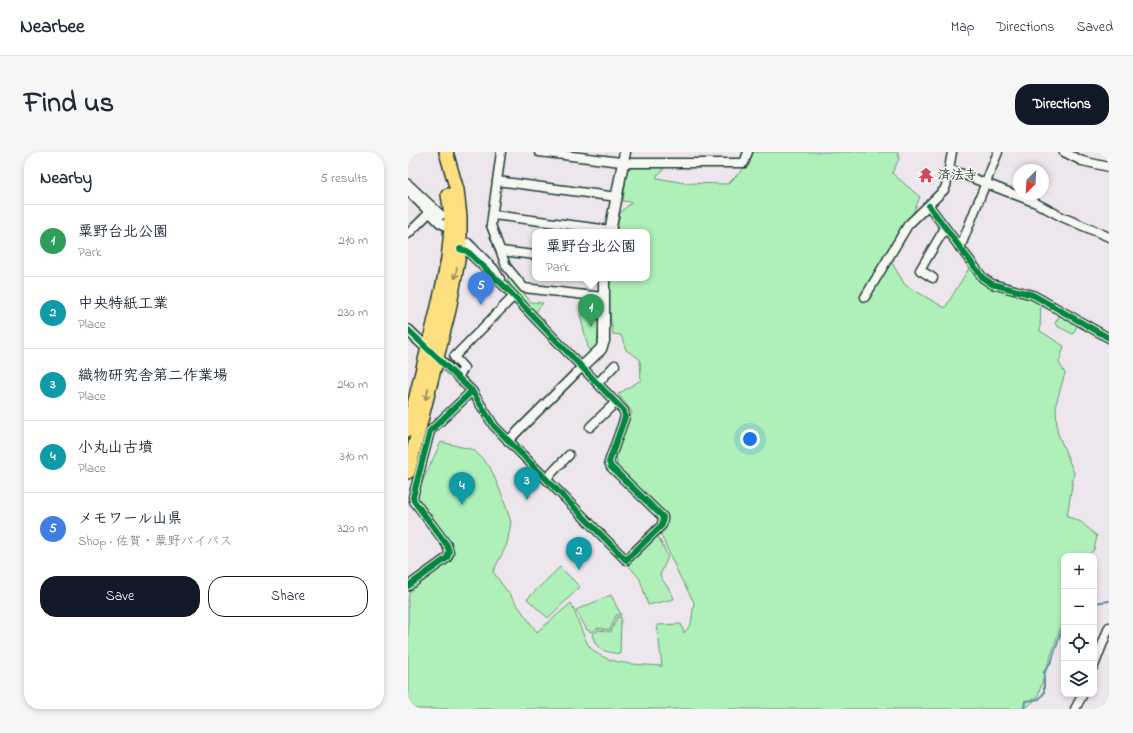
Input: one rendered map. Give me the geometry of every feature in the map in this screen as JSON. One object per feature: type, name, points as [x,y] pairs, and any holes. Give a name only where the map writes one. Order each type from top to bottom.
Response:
[{"type":"highway","points":[[408,472],[432,353],[446,269],[450,228],[450,203],[438,152]]},
{"type":"highway","points":[[408,430],[410,412],[449,310],[464,246],[457,190],[446,152]]},
{"type":"street","points":[[501,152],[491,225],[506,266],[524,288],[602,297]]},
{"type":"street","points":[[539,152],[624,163],[744,163],[748,152]]},
{"type":"street","points":[[610,229],[625,152]]},
{"type":"street","points":[[865,297],[908,225],[925,207],[929,206],[946,186],[952,152]]},
{"type":"street","points":[[960,248],[998,152]]},
{"type":"street","points":[[1064,152],[1082,161],[1109,167]]},
{"type":"street","points":[[949,169],[1034,202],[1062,218],[1109,237]]},
{"type":"street","points":[[497,181],[617,197]]},
{"type":"street","points":[[408,184],[441,215]]},
{"type":"street","points":[[408,191],[440,223],[450,228]]},
{"type":"street","points":[[929,206],[983,278],[992,284],[1033,295],[1109,338]]},
{"type":"street","points":[[408,234],[429,213]]},
{"type":"street","points":[[493,215],[595,229]]},
{"type":"street","points":[[933,278],[920,270],[945,228]]},
{"type":"street","points":[[408,330],[472,391],[494,426],[626,560],[662,525],[663,518],[611,467],[610,457],[625,414],[598,383],[504,286],[467,251],[464,246]]},
{"type":"street","points":[[501,251],[532,255]]},
{"type":"street","points":[[508,441],[601,349],[604,341],[602,297],[604,281]]},
{"type":"street","points":[[458,377],[464,368],[454,356],[513,297]]},
{"type":"street","points":[[598,383],[615,365]]},
{"type":"street","points":[[408,586],[446,558],[449,552],[446,545],[411,503],[430,431],[472,391]]},
{"type":"street","points":[[590,427],[616,402]]},
{"type":"street","points":[[546,479],[570,455]]},
{"type":"street","points":[[1096,661],[1109,628]]},
{"type":"street","points":[[1077,708],[1082,697]]},
{"type":"green space","points":[[752,152],[898,152],[899,159],[892,173],[920,197],[892,263],[905,285],[945,308],[969,268],[986,282],[1041,300],[1040,331],[1064,346],[1059,363],[1065,373],[1056,404],[1057,431],[1074,473],[1067,516],[1081,522],[1097,536],[1094,550],[1090,553],[1061,553],[1061,625],[1037,698],[1025,709],[408,709],[408,599],[410,590],[455,555],[417,499],[423,480],[441,442],[474,450],[490,467],[502,495],[511,522],[507,544],[493,572],[537,632],[571,603],[589,646],[596,653],[613,661],[623,663],[662,666],[657,625],[681,624],[684,633],[691,624],[694,602],[680,577],[660,533],[665,522],[618,470],[615,450],[632,412],[618,394],[641,380],[640,359],[626,350],[621,335],[613,334],[607,296],[609,281],[650,281],[650,229],[617,229],[620,213],[632,202],[623,201],[627,171],[633,167],[663,167],[663,171],[657,175],[657,178],[685,183],[728,184],[746,166]]},
{"type":"green space","points":[[510,276],[531,302],[543,303],[533,315],[519,299],[507,280]]},
{"type":"green space","points":[[584,298],[594,299],[598,310],[599,330],[596,347],[589,351],[580,315]]},
{"type":"green space","points":[[1062,312],[1080,320],[1073,334],[1057,326],[1055,323]]},
{"type":"green space","points":[[656,532],[668,557],[660,575],[674,599],[648,605],[640,579],[629,566],[629,561]]},
{"type":"green space","points":[[560,567],[580,587],[548,618],[527,599]]},
{"type":"green space","points":[[611,595],[621,615],[616,615],[610,630],[598,628],[592,632],[587,630],[576,610]]},
{"type":"green space","points":[[617,617],[621,617],[620,654],[602,650],[596,644],[592,634],[599,630],[611,632]]},
{"type":"waterway","points":[[1097,603],[1109,601]]},
{"type":"waterway","points":[[1024,709],[1025,701],[1039,699],[1044,693],[1044,672],[1052,660],[1063,625]]},
{"type":"cycle path","points":[[929,206],[983,278],[992,284],[1033,295],[1109,338]]},
{"type":"cycle path","points":[[408,330],[472,391],[494,426],[626,560],[662,525],[663,517],[611,467],[609,462],[625,417],[624,411],[504,286],[467,251],[460,249]]},
{"type":"cycle path","points":[[408,586],[447,558],[449,552],[447,545],[414,501],[413,497],[430,431],[472,391]]},
{"type":"place","name":"済法寺","points":[[926,175]]},
{"type":"place","name":"メモワール山県","points":[[481,305]]},
{"type":"place","name":"粟野台北公園","points":[[591,327]]},
{"type":"place","name":"織物研究舎第二作業場","points":[[527,500]]},
{"type":"place","name":"小丸山古墳","points":[[462,505]]},
{"type":"place","name":"中央特紙工業","points":[[579,570]]}]
